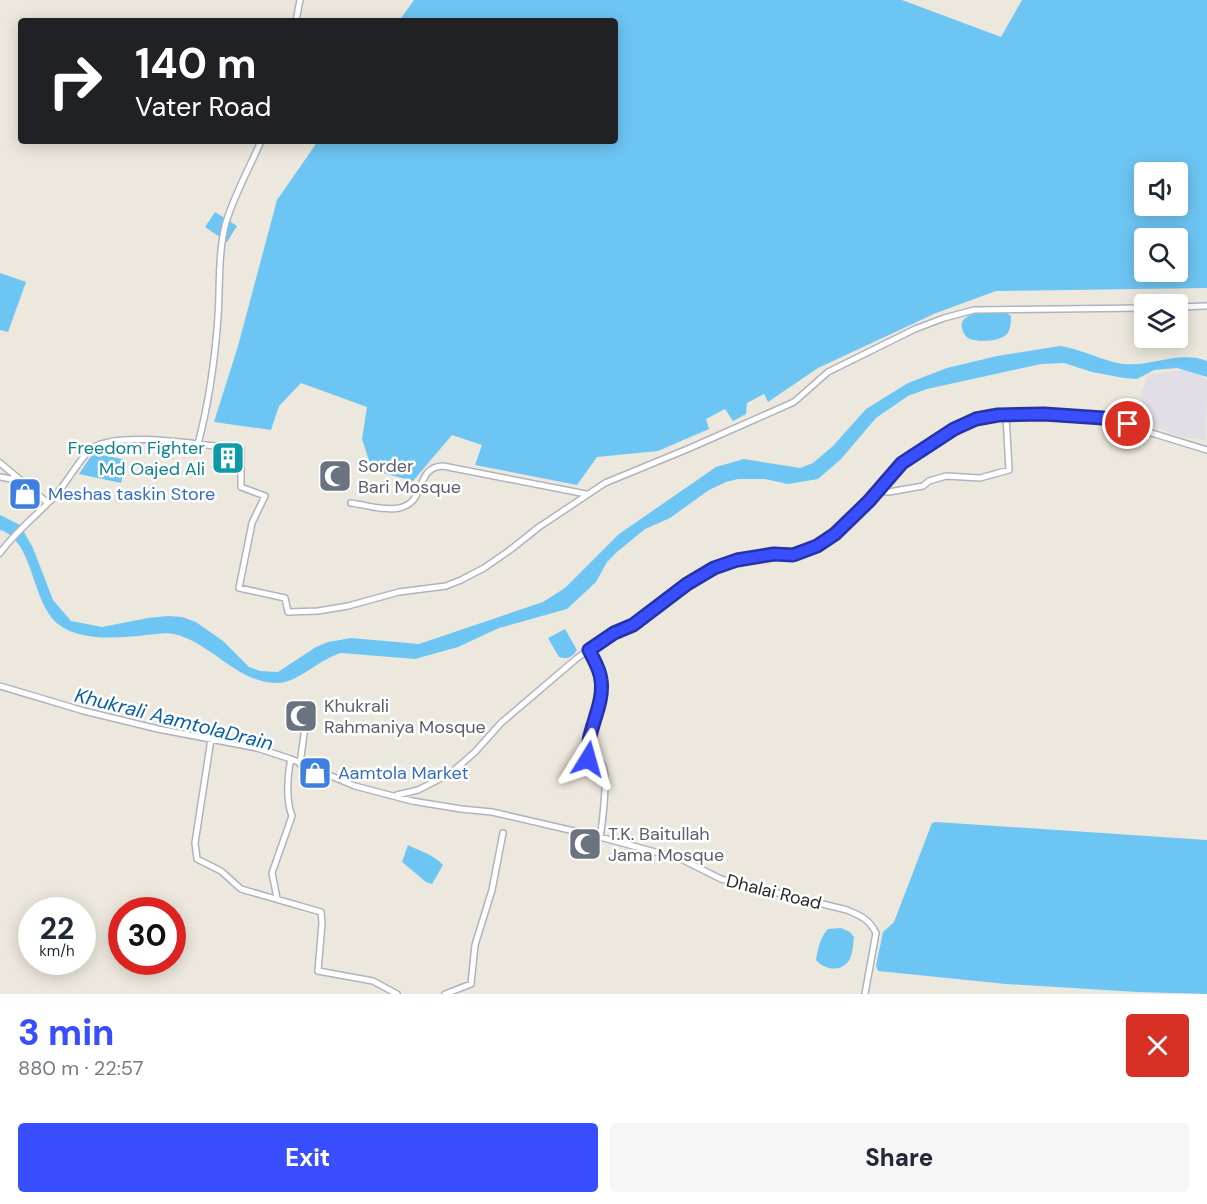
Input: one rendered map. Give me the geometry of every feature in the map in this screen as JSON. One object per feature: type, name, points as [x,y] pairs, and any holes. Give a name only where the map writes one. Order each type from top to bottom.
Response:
[{"type":"street","points":[[297,18],[300,0]]},
{"type":"street","points":[[198,444],[214,364],[220,255],[225,227],[229,212],[260,144]]},
{"type":"street","points":[[1188,307],[1207,306]]},
{"type":"street","points":[[0,553],[10,539],[48,503],[91,449],[109,442],[154,439],[241,450],[241,487],[265,496],[252,523],[239,588],[285,598],[288,612],[328,609],[399,592],[446,586],[484,568],[586,494],[605,483],[794,402],[828,372],[915,329],[974,310],[1134,308]]},
{"type":"street","points":[[877,491],[889,492],[923,486],[929,481],[946,476],[980,478],[1009,470],[1006,414]]},
{"type":"street","points":[[396,796],[418,790],[451,773],[475,752],[501,723],[556,675],[614,633],[633,625],[687,584],[714,568],[737,560],[774,554],[793,555],[817,546],[835,534],[902,463],[937,438],[976,419],[1006,414],[1103,418],[1207,450]]},
{"type":"street","points":[[0,463],[48,503]]},
{"type":"street","points":[[351,503],[384,509],[400,508],[412,502],[418,494],[424,477],[434,466],[586,494]]},
{"type":"street","points":[[0,477],[24,481]]},
{"type":"street","points":[[589,650],[600,672],[602,682],[602,692],[587,749],[588,759],[604,767],[604,800],[600,837]]},
{"type":"street","name":"Dhalai Road","points":[[0,686],[84,711],[257,748],[291,759],[355,786],[412,801],[492,812],[600,837],[681,860],[729,881],[827,905],[864,917],[872,924],[876,933],[865,994]]},
{"type":"street","points":[[300,764],[307,712]]},
{"type":"street","points":[[211,739],[194,848],[197,859],[221,871],[241,889],[321,912],[318,971],[373,981],[397,994]]},
{"type":"street","points":[[278,898],[272,873],[292,816],[288,806],[288,772],[291,759]]},
{"type":"street","points":[[445,994],[471,984],[475,945],[492,890],[503,833]]},
{"type":"shaded area","points":[[1184,370],[1207,380],[1206,440],[1178,436],[1145,423],[1141,394],[1149,374]]},
{"type":"water","points":[[414,0],[902,0],[1001,37],[1022,0],[1207,0],[1207,288],[996,291],[936,313],[818,368],[768,402],[764,394],[747,403],[746,414],[733,421],[725,409],[706,419],[709,429],[658,451],[597,457],[577,485],[475,465],[482,445],[452,435],[413,481],[372,470],[362,439],[367,407],[301,383],[279,406],[271,430],[214,422],[238,346],[277,200],[316,144],[618,144],[618,18],[401,18]]},
{"type":"water","points":[[215,212],[237,226],[227,242],[205,227]]},
{"type":"water","points":[[0,273],[26,282],[8,332],[0,330]]},
{"type":"water","points":[[1005,312],[1011,316],[1011,320],[1008,332],[1003,337],[978,341],[968,338],[964,333],[962,322],[965,318],[978,313]]},
{"type":"water","points":[[1060,346],[1123,364],[1186,357],[1197,358],[1207,361],[1207,377],[1177,368],[1154,370],[1137,379],[1124,378],[1092,372],[1064,363],[1041,364],[927,389],[908,396],[876,418],[841,459],[818,479],[788,484],[765,479],[738,479],[726,482],[709,490],[670,518],[645,529],[607,562],[596,582],[567,609],[499,628],[458,647],[415,659],[341,653],[300,676],[284,682],[262,681],[249,676],[200,645],[174,634],[101,637],[67,630],[49,614],[20,546],[11,536],[0,530],[0,515],[20,525],[33,548],[53,600],[71,621],[102,627],[148,618],[182,617],[196,622],[223,641],[249,667],[260,671],[278,672],[316,647],[328,642],[351,638],[419,644],[543,602],[565,588],[619,534],[716,467],[744,459],[800,468],[813,463],[833,446],[866,409],[908,383],[947,368],[997,356]]},
{"type":"water","points":[[93,453],[126,460],[121,483],[79,474]]},
{"type":"water","points":[[565,629],[577,650],[567,658],[559,657],[548,638]]},
{"type":"water","points":[[932,823],[1207,840],[1207,994],[1006,984],[878,971],[876,966],[883,932],[894,922]]},
{"type":"water","points":[[408,845],[431,856],[443,865],[432,884],[426,882],[402,862]]},
{"type":"water","points":[[841,928],[850,932],[854,937],[851,957],[840,967],[828,968],[816,960],[820,943],[828,929]]},
{"type":"place","name":"Freedom Fighter Md Oajed Ali","points":[[228,458]]},
{"type":"place","name":"Sorder Bari Mosque","points":[[335,476]]},
{"type":"place","name":"Meshas taskin Store","points":[[25,494]]},
{"type":"place","name":"Khukrali Rahmaniya Mosque","points":[[301,716]]},
{"type":"place","name":"Aamtola Market","points":[[315,773]]},
{"type":"place","name":"T.K. Baitullah Jama Mosque","points":[[585,844]]},
{"type":"route","points":[[588,759],[587,744],[602,692],[600,672],[589,650],[614,633],[633,625],[687,584],[714,568],[737,560],[774,554],[793,555],[817,546],[835,534],[869,501],[902,463],[937,438],[976,419],[998,415],[1044,414],[1103,418],[1128,424]]},
{"type":"water label","name":"Khukrali AamtolaDrain","points":[[174,719]]}]
